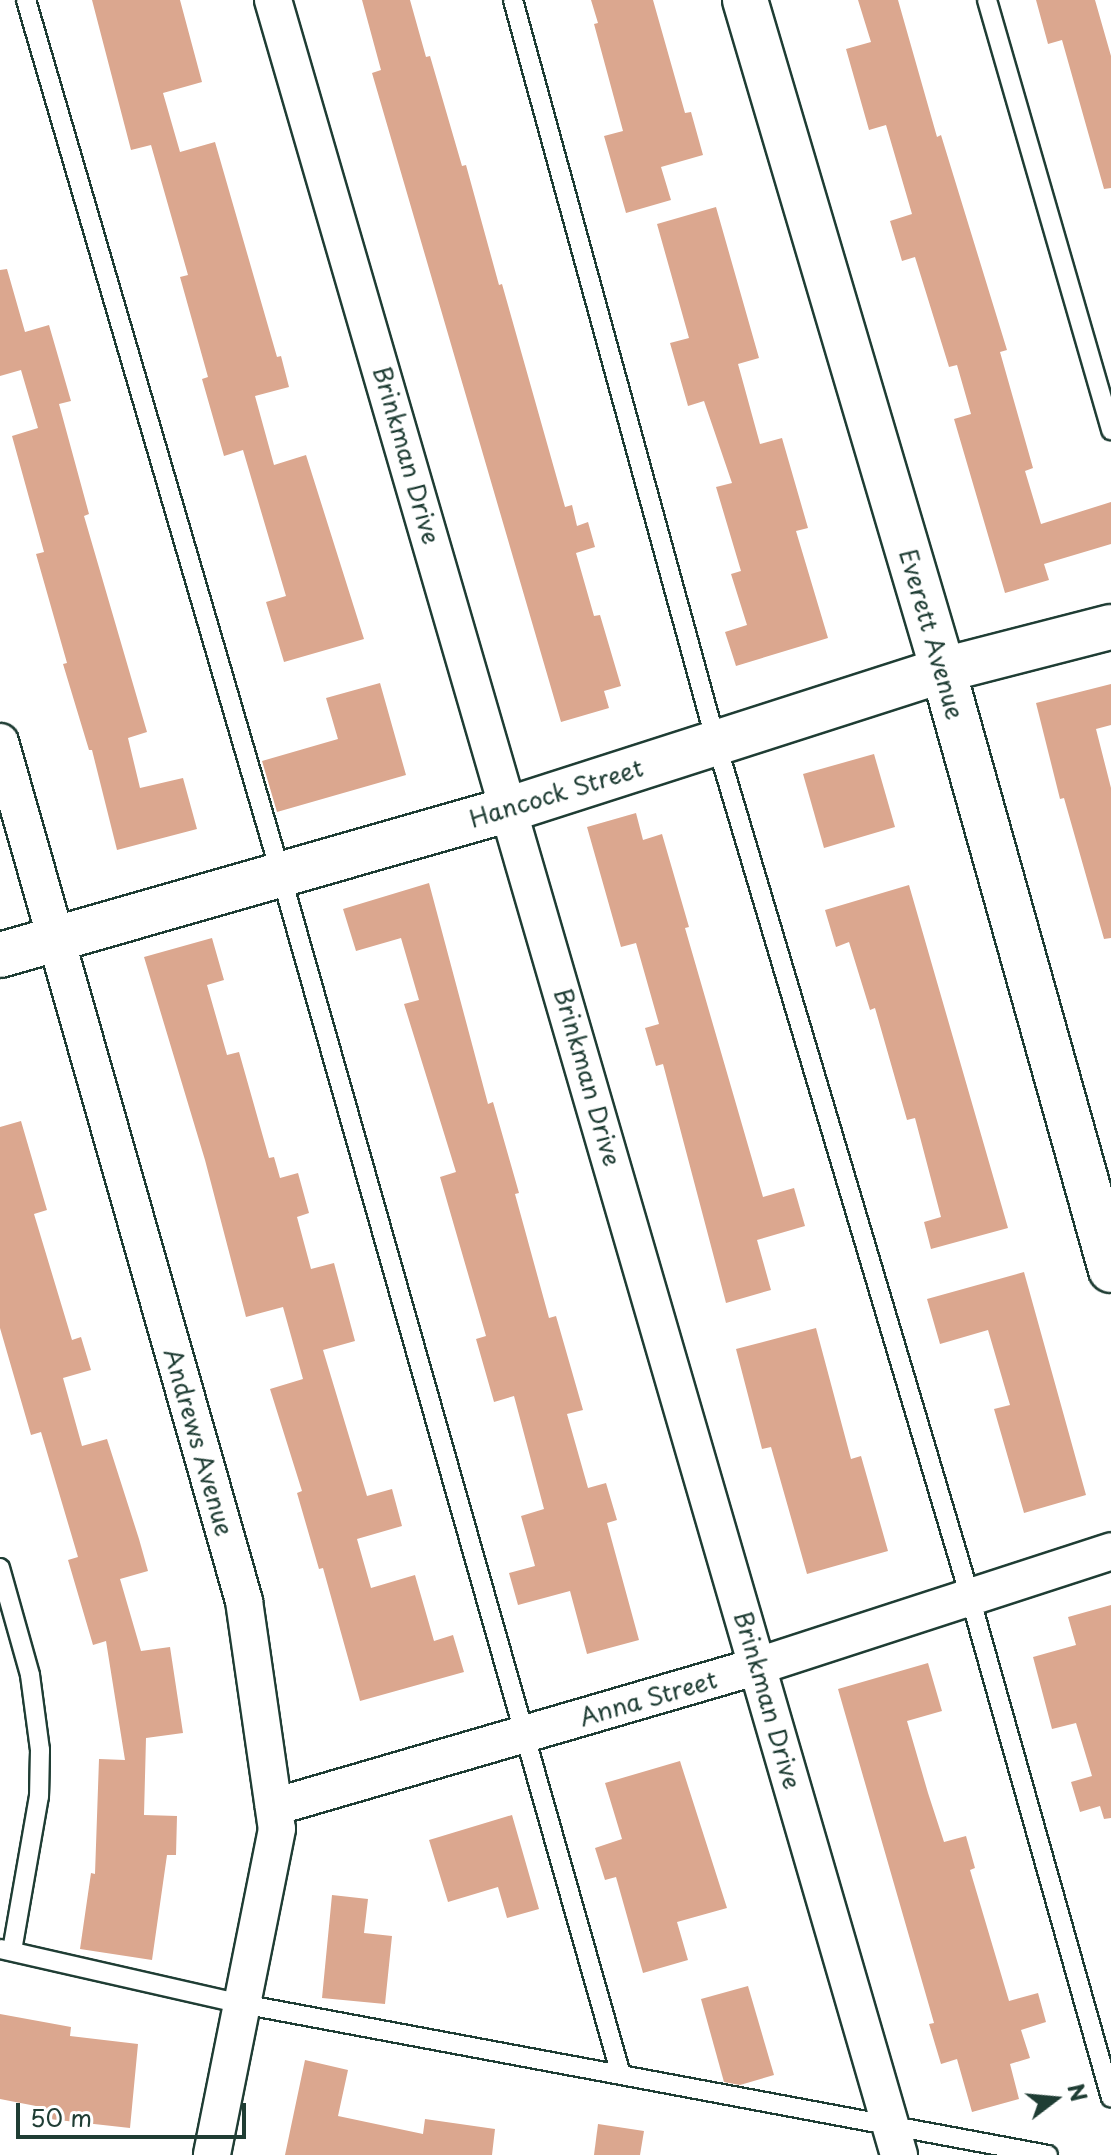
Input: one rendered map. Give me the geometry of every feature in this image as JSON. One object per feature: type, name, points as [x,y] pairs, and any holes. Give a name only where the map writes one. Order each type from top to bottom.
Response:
[{"type":"street","name":"Brinkman Drive","points":[[273,0],[895,2140]]},
{"type":"street","name":"Everett Avenue","points":[[745,0],[943,670],[1111,1270]]},
{"type":"street","name":"Hancock Street","points":[[0,955],[510,809],[943,670],[1111,627]]},
{"type":"street","name":"Andrews Avenue","points":[[0,742],[244,1601],[277,1829],[212,2155]]},
{"type":"street","name":"Anna Street","points":[[274,1807],[758,1666],[1111,1551]]},
{"type":"lane","points":[[26,0],[281,875],[621,2075]]},
{"type":"lane","points":[[513,0],[716,742],[970,1597],[1111,2098]]},
{"type":"lane","points":[[987,0],[1111,431]]},
{"type":"lane","points":[[0,1568],[30,1675],[40,1750],[39,1796],[6,1950],[242,2004],[621,2075],[895,2140],[1048,2155]]},
{"type":"building","points":[[92,0],[180,0],[202,82],[163,93],[180,152],[215,142],[277,357],[281,356],[289,387],[255,396],[274,465],[306,455],[364,639],[284,662],[266,602],[286,596],[243,450],[224,456],[202,379],[208,377],[180,277],[188,275],[151,145],[131,150]]},
{"type":"building","points":[[362,0],[410,0],[426,57],[430,56],[462,166],[466,165],[499,285],[502,284],[565,507],[572,505],[577,526],[588,522],[595,547],[576,553],[594,616],[600,615],[621,686],[604,691],[609,708],[561,722],[372,73],[381,70]]},
{"type":"building","points":[[591,0],[653,0],[685,113],[691,112],[703,155],[661,167],[671,200],[626,213],[604,136],[623,131],[594,24],[598,23]]},
{"type":"building","points":[[858,0],[898,0],[937,137],[941,135],[1007,350],[1000,352],[1033,468],[1025,471],[1041,524],[1111,502],[1111,544],[1044,564],[1049,580],[1005,593],[954,419],[971,414],[957,365],[949,367],[915,257],[902,261],[890,221],[912,214],[886,125],[869,130],[846,49],[871,42]]},
{"type":"building","points":[[1036,0],[1095,0],[1111,56],[1111,188],[1104,189],[1062,40],[1048,44]]},
{"type":"building","points":[[716,207],[759,358],[738,364],[760,444],[782,438],[808,528],[796,531],[828,638],[736,666],[725,632],[747,625],[731,574],[741,571],[716,487],[732,483],[704,401],[688,406],[670,343],[689,338],[657,224]]},
{"type":"building","points":[[7,269],[25,332],[49,325],[71,401],[59,404],[89,514],[84,516],[147,732],[128,738],[140,788],[183,778],[197,829],[117,850],[92,750],[89,750],[63,664],[67,663],[36,554],[44,552],[12,436],[38,428],[21,370],[0,376],[0,270]]},
{"type":"building","points":[[380,683],[406,775],[277,812],[262,761],[338,739],[326,698]]},
{"type":"building","points":[[1111,684],[1111,725],[1096,729],[1111,788],[1111,938],[1104,939],[1064,798],[1060,799],[1036,703]]},
{"type":"building","points":[[874,754],[895,827],[824,848],[803,774]]},
{"type":"building","points":[[636,813],[643,840],[662,834],[689,927],[685,928],[763,1197],[794,1188],[805,1226],[757,1240],[771,1290],[726,1303],[663,1064],[656,1066],[645,1028],[659,1024],[636,943],[621,947],[587,827]]},
{"type":"building","points":[[429,883],[488,1104],[493,1102],[519,1193],[515,1194],[549,1318],[556,1316],[583,1410],[567,1414],[588,1488],[606,1483],[617,1520],[607,1523],[639,1640],[587,1654],[570,1591],[518,1605],[509,1573],[535,1566],[521,1516],[544,1509],[514,1396],[494,1402],[476,1339],[486,1336],[440,1177],[456,1172],[404,1004],[419,1000],[401,938],[356,951],[343,909]]},
{"type":"building","points":[[909,885],[1008,1228],[931,1249],[924,1222],[941,1217],[915,1118],[907,1120],[875,1008],[870,1010],[849,942],[836,947],[825,910]]},
{"type":"building","points":[[212,938],[224,980],[207,985],[227,1055],[239,1052],[269,1158],[274,1157],[280,1178],[298,1173],[309,1213],[297,1217],[311,1269],[334,1263],[355,1341],[323,1350],[367,1496],[392,1489],[402,1526],[357,1539],[371,1588],[415,1575],[434,1641],[453,1635],[464,1672],[360,1701],[323,1568],[319,1569],[297,1493],[302,1491],[270,1389],[303,1379],[283,1307],[246,1317],[205,1160],[144,957]]},
{"type":"building","points":[[21,1121],[47,1210],[34,1214],[72,1340],[81,1337],[91,1370],[63,1378],[82,1446],[107,1439],[139,1539],[148,1571],[120,1579],[141,1651],[170,1647],[183,1733],[146,1738],[144,1815],[177,1816],[176,1855],[167,1855],[152,1960],[80,1949],[91,1873],[95,1874],[99,1759],[125,1760],[106,1641],[93,1645],[68,1560],[78,1557],[41,1432],[31,1435],[0,1328],[0,1127]]},
{"type":"building","points":[[1024,1272],[1086,1495],[1024,1513],[994,1409],[1010,1405],[988,1330],[940,1344],[927,1299]]},
{"type":"building","points":[[816,1328],[851,1459],[861,1456],[888,1551],[807,1574],[771,1447],[762,1449],[736,1349]]},
{"type":"building","points":[[1111,1605],[1111,1818],[1104,1819],[1100,1806],[1080,1812],[1071,1782],[1092,1776],[1076,1723],[1052,1729],[1033,1657],[1076,1645],[1068,1617]]},
{"type":"building","points":[[928,1663],[942,1711],[907,1721],[944,1842],[966,1836],[975,1868],[970,1870],[1009,2001],[1038,1993],[1046,2022],[1021,2030],[1030,2058],[1010,2064],[1019,2099],[972,2112],[957,2059],[941,2064],[929,2024],[934,2023],[838,1689]]},
{"type":"building","points":[[680,1761],[727,1908],[677,1922],[688,1960],[643,1973],[616,1877],[605,1880],[595,1848],[622,1839],[605,1783]]},
{"type":"building","points":[[512,1815],[539,1909],[507,1918],[498,1887],[448,1902],[429,1840]]},
{"type":"building","points":[[332,1895],[368,1899],[364,1933],[392,1936],[385,2004],[322,1998]]},
{"type":"building","points":[[748,1986],[774,2075],[740,2085],[724,2082],[701,1999]]},
{"type":"building","points":[[0,2014],[71,2027],[70,2036],[138,2044],[130,2128],[40,2118],[41,2107],[0,2099]]},
{"type":"building","points":[[305,2060],[348,2070],[338,2116],[423,2134],[425,2119],[495,2129],[492,2155],[285,2155]]},
{"type":"building","points":[[598,2124],[644,2131],[640,2155],[594,2155]]}]
